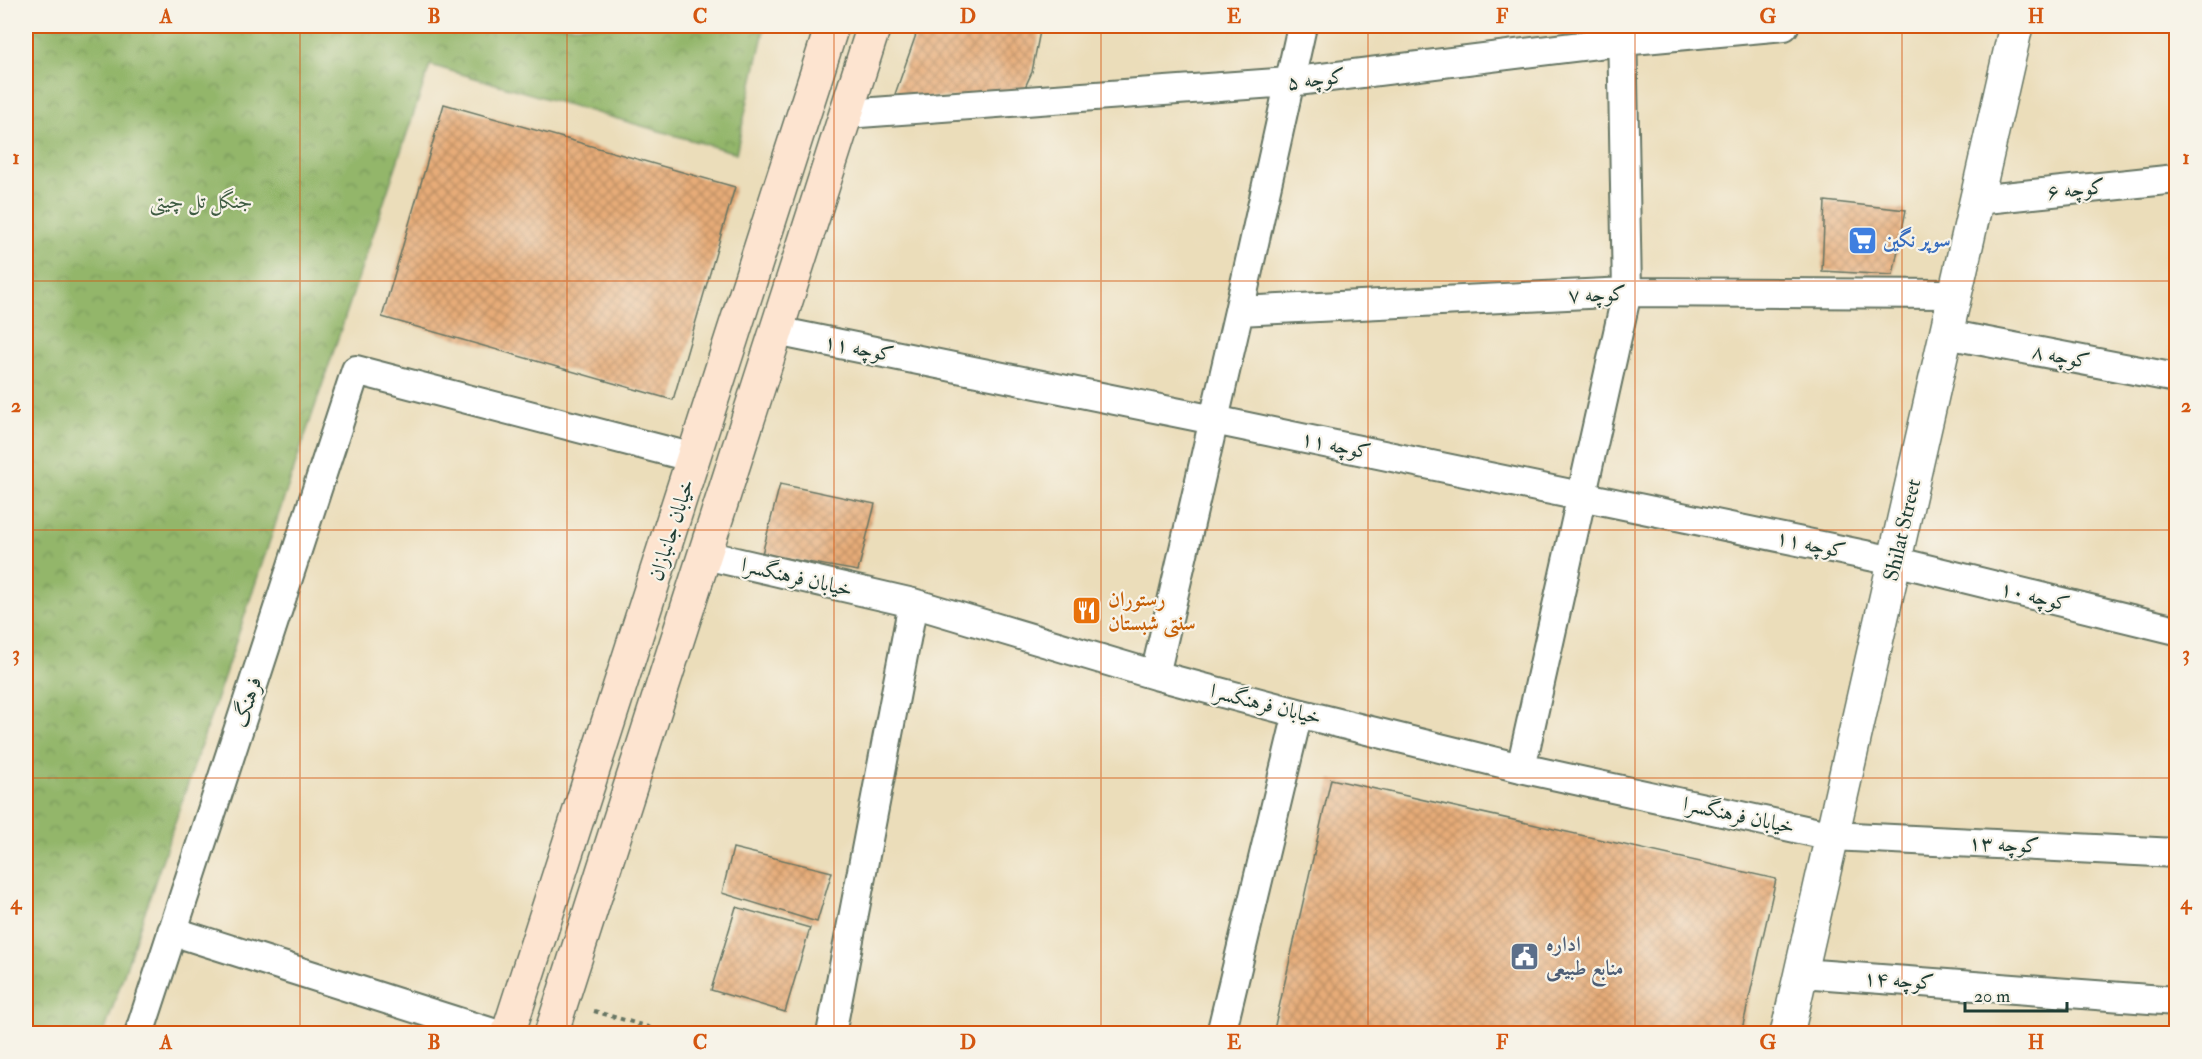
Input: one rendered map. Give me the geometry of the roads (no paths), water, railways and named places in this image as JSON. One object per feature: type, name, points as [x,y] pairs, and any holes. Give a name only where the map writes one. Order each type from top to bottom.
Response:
[{"type":"main road","name":"خیابان جانبازان","points":[[508,1034],[832,26]]},
{"type":"main road","name":"خیابان جانبازان","points":[[552,1034],[874,26]]},
{"type":"main road","points":[[565,859],[604,872]]},
{"type":"street","points":[[1155,675],[1302,26]]},
{"type":"street","name":"کوچه ۵","points":[[846,114],[1289,82],[1622,33],[1784,26]]},
{"type":"street","name":"Shilat Street","points":[[1787,1034],[2016,26]]},
{"type":"street","points":[[1521,768],[1628,292],[1622,33]]},
{"type":"street","name":"کوچه ۶","points":[[1976,200],[2176,179]]},
{"type":"street","name":"کوچه ۷","points":[[1239,311],[1628,292],[1954,294]]},
{"type":"street","name":"کوچه ۱۱","points":[[776,332],[1894,561]]},
{"type":"street","name":"کوچه ۸","points":[[1946,334],[2176,378]]},
{"type":"street","name":"فرهنگ","points":[[139,1034],[356,370],[694,458]]},
{"type":"street","name":"خیابان فرهنگسرا","points":[[705,555],[913,603],[1155,675],[1298,713],[1521,768],[1832,836]]},
{"type":"street","name":"کوچه ۱۰","points":[[1894,561],[2176,630]]},
{"type":"street","points":[[831,1034],[913,603]]},
{"type":"street","points":[[1221,1034],[1298,713]]},
{"type":"street","name":"کوچه ۱۳","points":[[1832,836],[2176,853]]},
{"type":"street","points":[[172,931],[496,1034]]},
{"type":"street","name":"کوچه ۱۴","points":[[1801,973],[2176,1001]]},
{"type":"place","name":"سوپر نگین","points":[[1862,240]]},
{"type":"place","name":"رستوران سنتی شبستان","points":[[1087,611]]},
{"type":"place","name":"اداره منابع طبیعی","points":[[1525,956]]},
{"type":"park label","name":"جنگل تل چیتی","points":[[201,201]]}]
